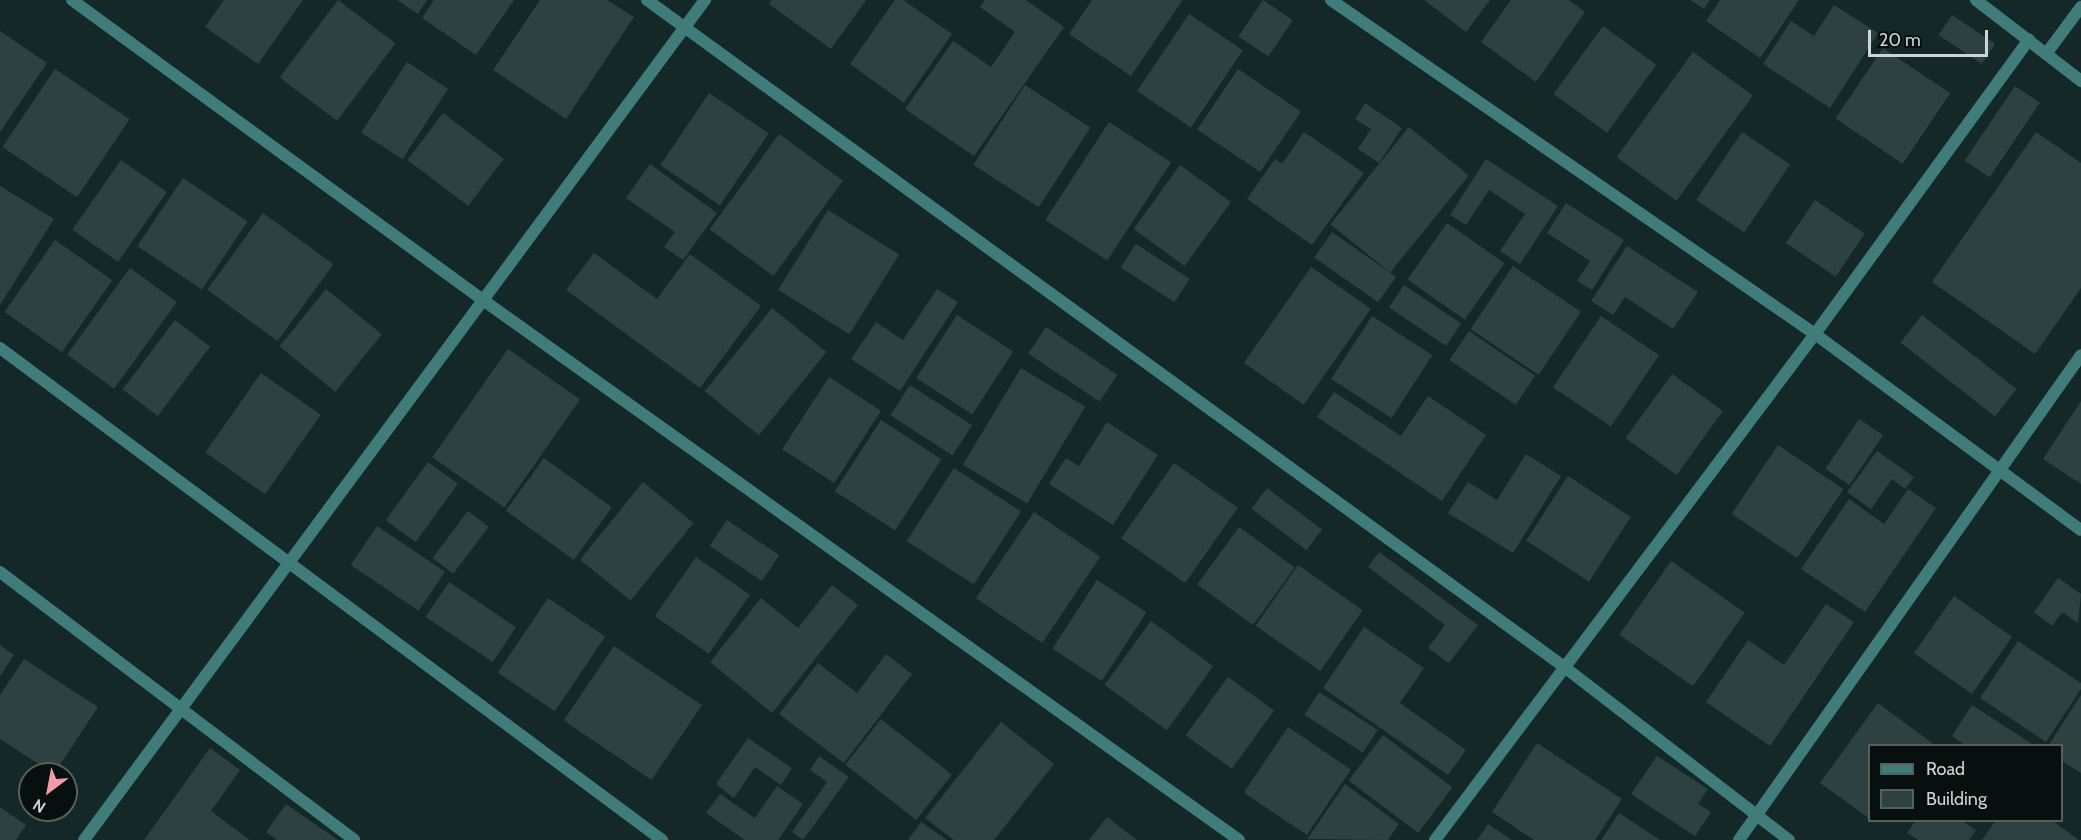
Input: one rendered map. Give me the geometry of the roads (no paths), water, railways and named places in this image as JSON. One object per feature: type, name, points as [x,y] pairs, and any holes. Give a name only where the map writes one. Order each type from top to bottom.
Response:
[{"type":"street","points":[[72,0],[483,300],[1239,840]]},
{"type":"street","points":[[647,0],[1563,666],[1789,840]]},
{"type":"street","points":[[84,840],[705,0]]},
{"type":"street","points":[[1331,0],[1815,334],[2081,531]]},
{"type":"street","points":[[1976,0],[2081,81]]},
{"type":"street","points":[[2046,54],[2081,7]]},
{"type":"street","points":[[1435,840],[1563,666],[1815,334],[2029,39]]},
{"type":"street","points":[[0,348],[288,565],[662,840]]},
{"type":"street","points":[[1739,840],[2081,355]]},
{"type":"street","points":[[0,572],[354,840]]}]
